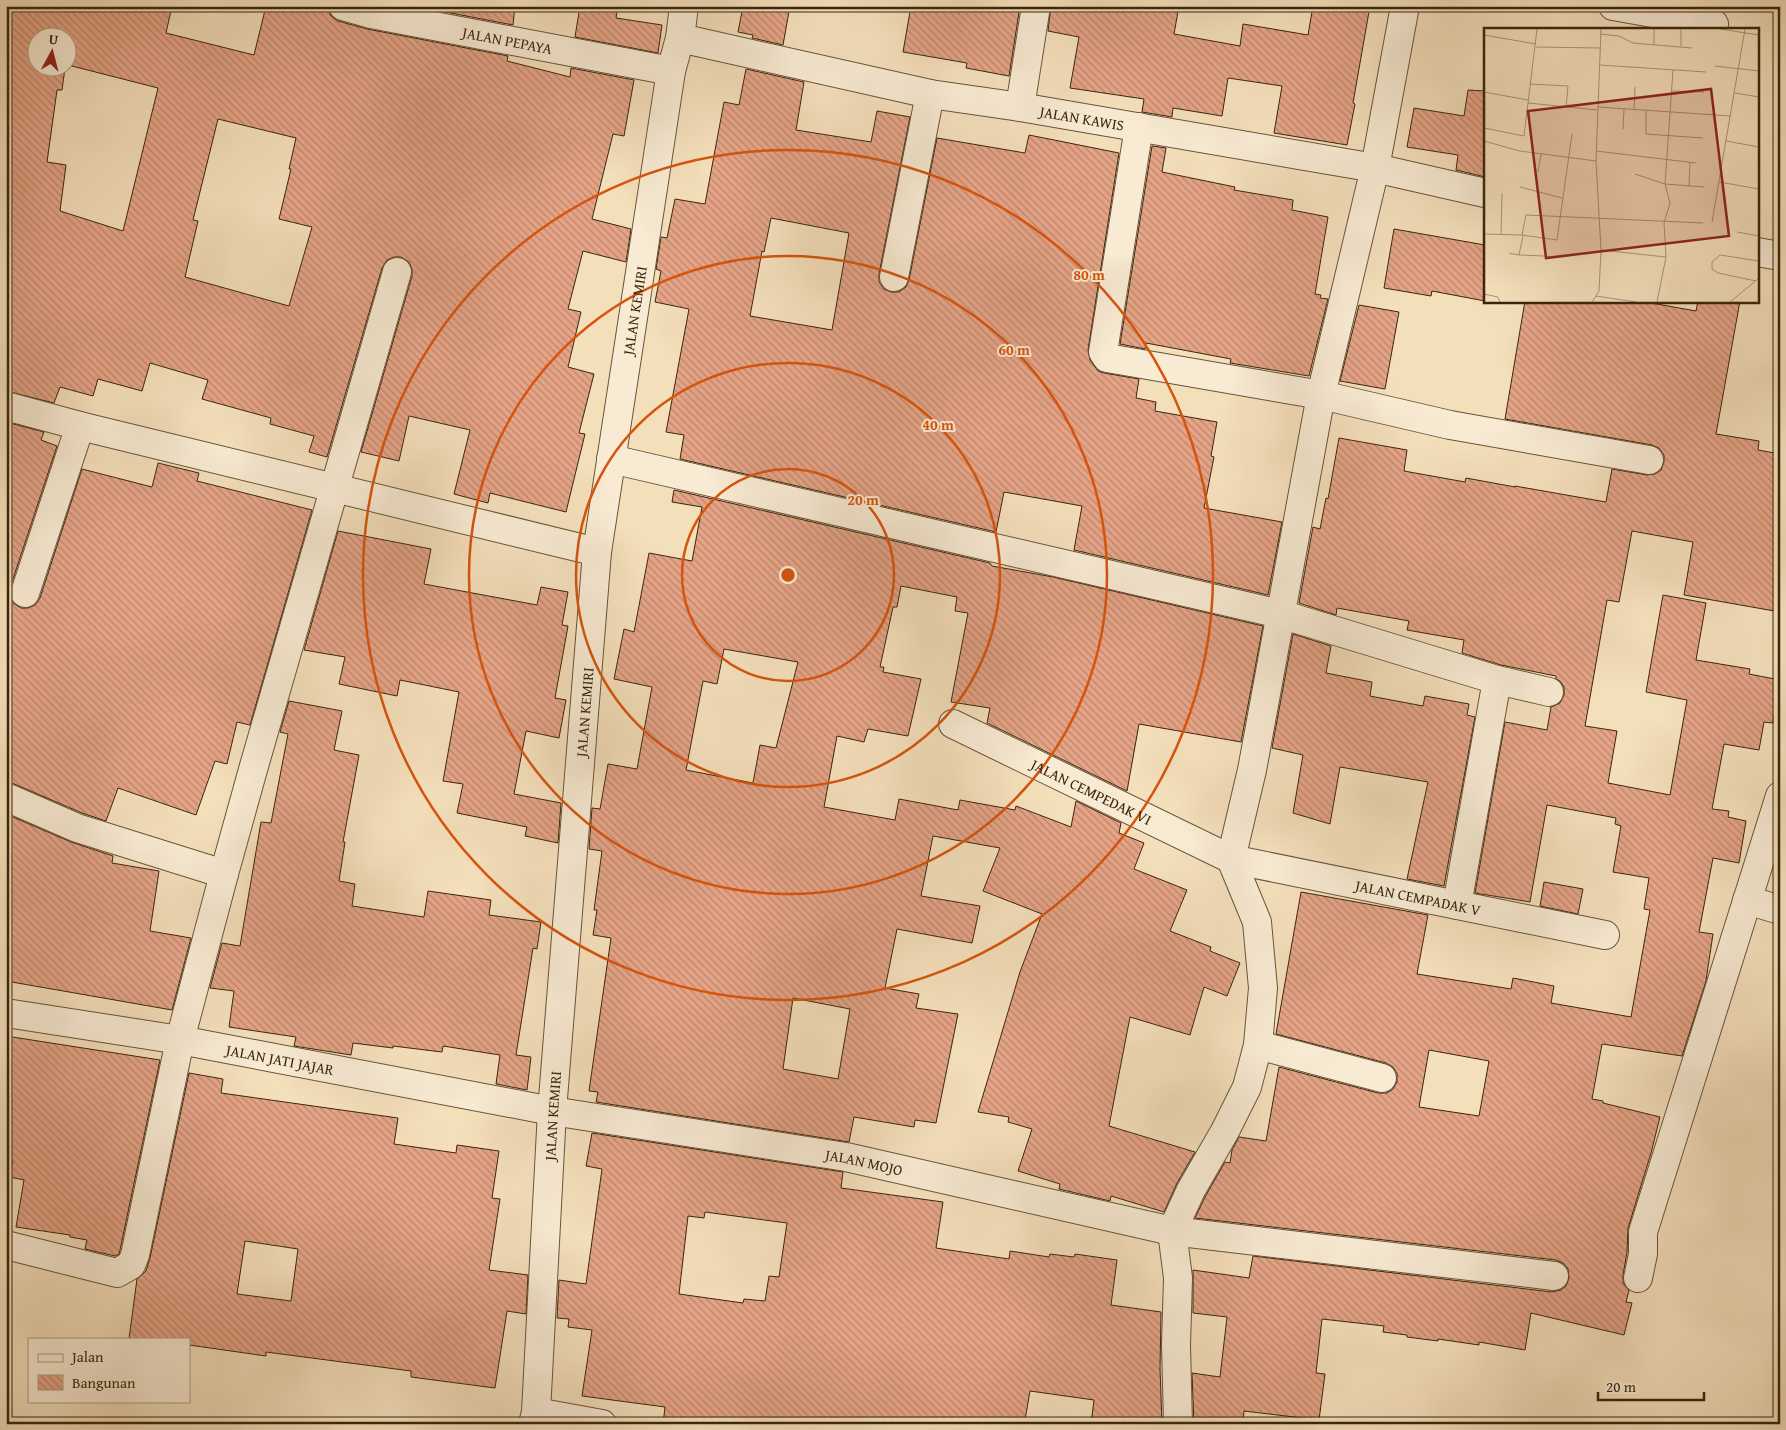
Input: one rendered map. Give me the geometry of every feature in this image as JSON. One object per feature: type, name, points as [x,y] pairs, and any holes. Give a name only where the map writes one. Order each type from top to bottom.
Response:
[{"type":"street","name":"JALAN PEPAYA","points":[[344,6],[671,70]]},
{"type":"street","name":"JALAN KEMIRI","points":[[535,1418],[552,1111],[597,552],[671,70],[680,38],[684,6]]},
{"type":"street","points":[[1020,107],[1036,6]]},
{"type":"street","points":[[1178,1424],[1176,1345],[1178,1278],[1172,1231],[1191,1190],[1225,1131],[1247,1087],[1258,1045],[1263,988],[1257,922],[1231,859],[1252,770],[1321,395],[1375,168],[1405,6]]},
{"type":"street","points":[[1614,6],[1714,24]]},
{"type":"street","name":"JALAN KAWIS","points":[[680,38],[930,94],[1020,107],[1375,168],[1484,193]]},
{"type":"street","points":[[894,277],[930,94]]},
{"type":"street","points":[[1139,127],[1103,352],[1107,358],[1321,395],[1450,425],[1649,460]]},
{"type":"street","points":[[1758,252],[1780,256]]},
{"type":"street","points":[[6,1245],[117,1273],[131,1265],[180,1040],[224,874],[397,272]]},
{"type":"street","points":[[6,406],[334,489],[597,552]]},
{"type":"street","points":[[24,592],[80,426]]},
{"type":"street","points":[[611,459],[1280,614],[1497,680],[1550,692]]},
{"type":"street","points":[[1457,905],[1497,680]]},
{"type":"street","name":"JALAN CEMPEDAK VI","points":[[953,724],[1231,859]]},
{"type":"street","points":[[1638,1278],[1643,1254],[1643,1232],[1780,796]]},
{"type":"street","points":[[6,797],[77,828],[224,874]]},
{"type":"street","name":"JALAN CEMPADAK V","points":[[1231,859],[1605,935]]},
{"type":"street","points":[[1747,900],[1780,910]]},
{"type":"street","name":"JALAN JATI JAJAR","points":[[6,1013],[180,1040],[552,1111]]},
{"type":"street","points":[[1258,1045],[1382,1078]]},
{"type":"street","name":"JALAN MOJO","points":[[552,1111],[846,1157],[1172,1231],[1554,1276]]},
{"type":"street","points":[[535,1418],[602,1424]]},
{"type":"building","points":[[6,6],[172,6],[166,33],[254,55],[266,6],[328,6],[331,16],[338,21],[367,29],[508,56],[507,61],[570,77],[571,68],[634,80],[624,136],[613,134],[592,219],[631,229],[626,262],[583,251],[568,309],[581,312],[568,367],[594,374],[579,433],[585,434],[566,512],[490,493],[488,503],[454,494],[470,430],[409,416],[399,461],[361,452],[412,276],[409,262],[401,257],[387,260],[382,268],[327,457],[309,452],[314,436],[270,424],[271,418],[202,399],[208,380],[150,363],[142,391],[98,379],[93,396],[60,387],[54,403],[6,391]],"holes":[[[28,28],[78,28],[78,68],[158,88],[123,231],[60,211],[66,165],[47,162],[57,90],[62,90],[64,78],[28,78]],[[218,119],[296,138],[279,219],[312,227],[289,306],[185,277],[198,221],[193,220]]]},
{"type":"building","points":[[414,6],[515,6],[513,25]]},
{"type":"building","points":[[580,6],[618,6],[616,18],[662,25],[658,53],[575,37]]},
{"type":"building","points":[[743,6],[790,6],[783,45],[752,38],[753,35],[738,32]]},
{"type":"building","points":[[911,6],[1020,6],[1009,76],[966,68],[967,63],[903,52]]},
{"type":"building","points":[[1051,6],[1179,6],[1174,34],[1240,46],[1243,24],[1308,35],[1313,6],[1370,6],[1347,145],[1274,133],[1282,86],[1228,78],[1222,116],[1173,108],[1172,117],[1142,112],[1144,99],[1070,88],[1079,37],[1048,31]]},
{"type":"building","points":[[746,69],[804,82],[796,130],[871,142],[877,111],[910,117],[879,274],[879,282],[884,289],[891,292],[899,292],[906,287],[909,280],[937,138],[1025,153],[1029,135],[1119,153],[1088,350],[1090,360],[1098,371],[1139,379],[1136,398],[1156,402],[1155,411],[1217,422],[1211,456],[1214,457],[1204,508],[1282,522],[1268,595],[1074,550],[1082,506],[1004,492],[996,532],[680,459],[684,435],[666,432],[689,309],[655,302],[661,271],[656,269],[661,237],[667,238],[675,199],[705,204],[724,102],[739,105]],"holes":[[[771,218],[849,233],[832,330],[750,316],[762,251],[764,252]]]},
{"type":"building","points":[[1468,90],[1484,91],[1484,177],[1456,170],[1458,155],[1407,147],[1414,108],[1464,116]]},
{"type":"building","points":[[1152,146],[1166,148],[1162,172],[1235,187],[1234,190],[1293,200],[1292,210],[1328,217],[1315,294],[1321,295],[1320,298],[1328,299],[1309,376],[1230,363],[1231,359],[1146,343],[1145,349],[1120,344]]},
{"type":"building","points":[[1394,229],[1484,245],[1484,301],[1432,291],[1431,296],[1384,288]]},
{"type":"building","points":[[1525,302],[1646,302],[1696,311],[1698,302],[1740,302],[1716,434],[1759,441],[1758,450],[1780,454],[1780,612],[1684,595],[1693,542],[1632,531],[1619,602],[1607,600],[1585,726],[1617,731],[1608,783],[1670,795],[1687,700],[1646,692],[1663,595],[1706,603],[1696,660],[1750,669],[1749,674],[1780,680],[1773,723],[1764,722],[1759,750],[1724,744],[1712,809],[1729,811],[1728,817],[1746,821],[1739,863],[1713,858],[1699,932],[1713,934],[1706,981],[1682,1056],[1602,1044],[1592,1099],[1660,1117],[1628,1228],[1623,1283],[1629,1290],[1626,1302],[1632,1303],[1624,1335],[1531,1313],[1525,1350],[1479,1342],[1479,1345],[1407,1337],[1407,1335],[1383,1332],[1384,1326],[1322,1319],[1316,1373],[1325,1374],[1319,1420],[1244,1411],[1243,1424],[1194,1424],[1192,1373],[1220,1377],[1227,1317],[1193,1313],[1193,1270],[1249,1278],[1253,1256],[1552,1292],[1561,1290],[1566,1286],[1569,1278],[1568,1269],[1563,1263],[1556,1260],[1195,1218],[1225,1162],[1230,1163],[1232,1150],[1239,1137],[1266,1141],[1279,1067],[1378,1093],[1387,1093],[1393,1089],[1397,1082],[1397,1073],[1393,1067],[1386,1063],[1276,1034],[1301,892],[1428,915],[1417,974],[1511,989],[1513,978],[1554,986],[1551,1003],[1631,1017],[1650,910],[1644,909],[1649,878],[1613,872],[1621,826],[1615,824],[1616,818],[1547,805],[1530,902],[1475,893],[1505,722],[1547,730],[1551,707],[1560,703],[1564,695],[1564,687],[1556,679],[1556,676],[1501,665],[1462,653],[1464,640],[1407,630],[1409,621],[1337,608],[1336,615],[1299,603],[1313,527],[1320,529],[1326,498],[1328,499],[1339,438],[1407,450],[1404,471],[1465,482],[1466,478],[1606,502],[1612,469],[1647,475],[1655,474],[1661,470],[1664,455],[1659,448],[1652,445],[1505,419]],"holes":[[[1429,1050],[1489,1061],[1479,1116],[1419,1107]]]},
{"type":"building","points":[[1359,305],[1399,312],[1385,389],[1340,381]]},
{"type":"building","points":[[6,422],[44,432],[41,440],[57,446],[10,588],[10,596],[13,603],[21,608],[35,605],[40,598],[82,469],[152,487],[158,463],[199,473],[197,481],[312,510],[250,725],[237,722],[227,764],[215,761],[196,815],[118,788],[106,821],[6,782]]},
{"type":"building","points":[[674,490],[990,563],[992,566],[1053,577],[1263,626],[1241,742],[1139,724],[1127,791],[987,723],[990,708],[951,702],[968,613],[955,611],[957,597],[901,586],[897,607],[893,607],[880,667],[884,667],[883,672],[921,679],[908,736],[868,729],[864,742],[837,736],[824,807],[895,820],[899,799],[958,810],[960,800],[1015,810],[1016,806],[1071,827],[1076,801],[1121,823],[1119,833],[1144,843],[1134,869],[1187,890],[1170,931],[1211,947],[1210,951],[1240,963],[1227,996],[1204,987],[1190,1035],[1130,1017],[1109,1126],[1195,1152],[1177,1183],[1164,1212],[1111,1196],[1110,1201],[1059,1189],[1060,1184],[1018,1171],[1032,1129],[1008,1122],[1009,1117],[978,1112],[1020,972],[1042,914],[983,891],[1000,848],[933,836],[921,896],[980,906],[972,943],[897,929],[885,988],[919,994],[916,1008],[958,1014],[936,1123],[915,1120],[914,1127],[854,1117],[849,1142],[596,1102],[598,1092],[589,1091],[611,938],[593,935],[597,910],[594,910],[602,851],[589,849],[592,808],[600,809],[608,764],[637,769],[652,687],[614,679],[624,629],[634,632],[649,553],[692,561],[702,507],[672,502]],"holes":[[[724,649],[798,662],[776,748],[760,745],[753,783],[686,770],[703,681],[717,684]],[[793,998],[850,1009],[838,1079],[783,1069]]]},
{"type":"building","points":[[338,531],[431,549],[424,584],[537,605],[541,587],[568,592],[562,625],[568,626],[555,698],[566,700],[559,738],[526,731],[514,794],[561,803],[558,843],[525,836],[527,827],[457,813],[463,784],[443,781],[459,692],[400,680],[397,696],[339,684],[345,657],[304,650]]},
{"type":"building","points":[[1293,634],[1331,646],[1326,673],[1372,682],[1370,696],[1423,706],[1425,696],[1469,704],[1467,715],[1475,717],[1444,886],[1407,879],[1428,782],[1340,767],[1330,824],[1293,813],[1303,755],[1272,748]]},
{"type":"building","points":[[289,701],[342,711],[334,750],[359,755],[343,842],[345,842],[339,881],[355,884],[352,906],[424,917],[428,891],[491,900],[489,915],[541,922],[537,949],[533,948],[516,1055],[531,1057],[527,1090],[496,1084],[500,1055],[443,1046],[442,1052],[353,1043],[351,1055],[294,1046],[296,1037],[229,1027],[234,991],[210,988],[222,943],[240,946],[261,822],[271,823],[288,734],[280,732]]},
{"type":"building","points":[[6,814],[71,842],[113,856],[112,863],[159,871],[150,931],[191,938],[172,1010],[6,981]]},
{"type":"building","points":[[1544,882],[1583,889],[1578,914],[1540,906]]},
{"type":"building","points":[[6,1036],[160,1060],[119,1254],[115,1256],[85,1249],[87,1240],[70,1237],[70,1235],[16,1227],[24,1180],[10,1177],[13,1161],[6,1160]]},
{"type":"building","points":[[189,1073],[223,1079],[221,1093],[398,1118],[394,1144],[456,1153],[457,1145],[499,1151],[492,1198],[500,1199],[489,1270],[528,1275],[526,1314],[507,1311],[495,1388],[411,1377],[411,1371],[266,1352],[266,1356],[190,1345],[190,1338],[129,1338],[137,1279],[146,1271]],"holes":[[[245,1241],[298,1249],[291,1301],[237,1294]]]},
{"type":"building","points":[[592,1133],[843,1172],[841,1188],[943,1202],[936,1248],[1009,1259],[1010,1251],[1049,1257],[1050,1254],[1074,1257],[1075,1254],[1117,1260],[1111,1305],[1161,1312],[1160,1369],[1162,1424],[1091,1424],[1094,1400],[1030,1391],[1025,1420],[1007,1418],[1007,1424],[663,1424],[665,1407],[582,1396],[592,1330],[568,1327],[569,1319],[557,1318],[559,1280],[586,1284],[602,1169],[586,1166]],"holes":[[[705,1212],[787,1223],[779,1277],[769,1276],[765,1301],[744,1299],[743,1303],[679,1294],[688,1216],[704,1218]]]}]
